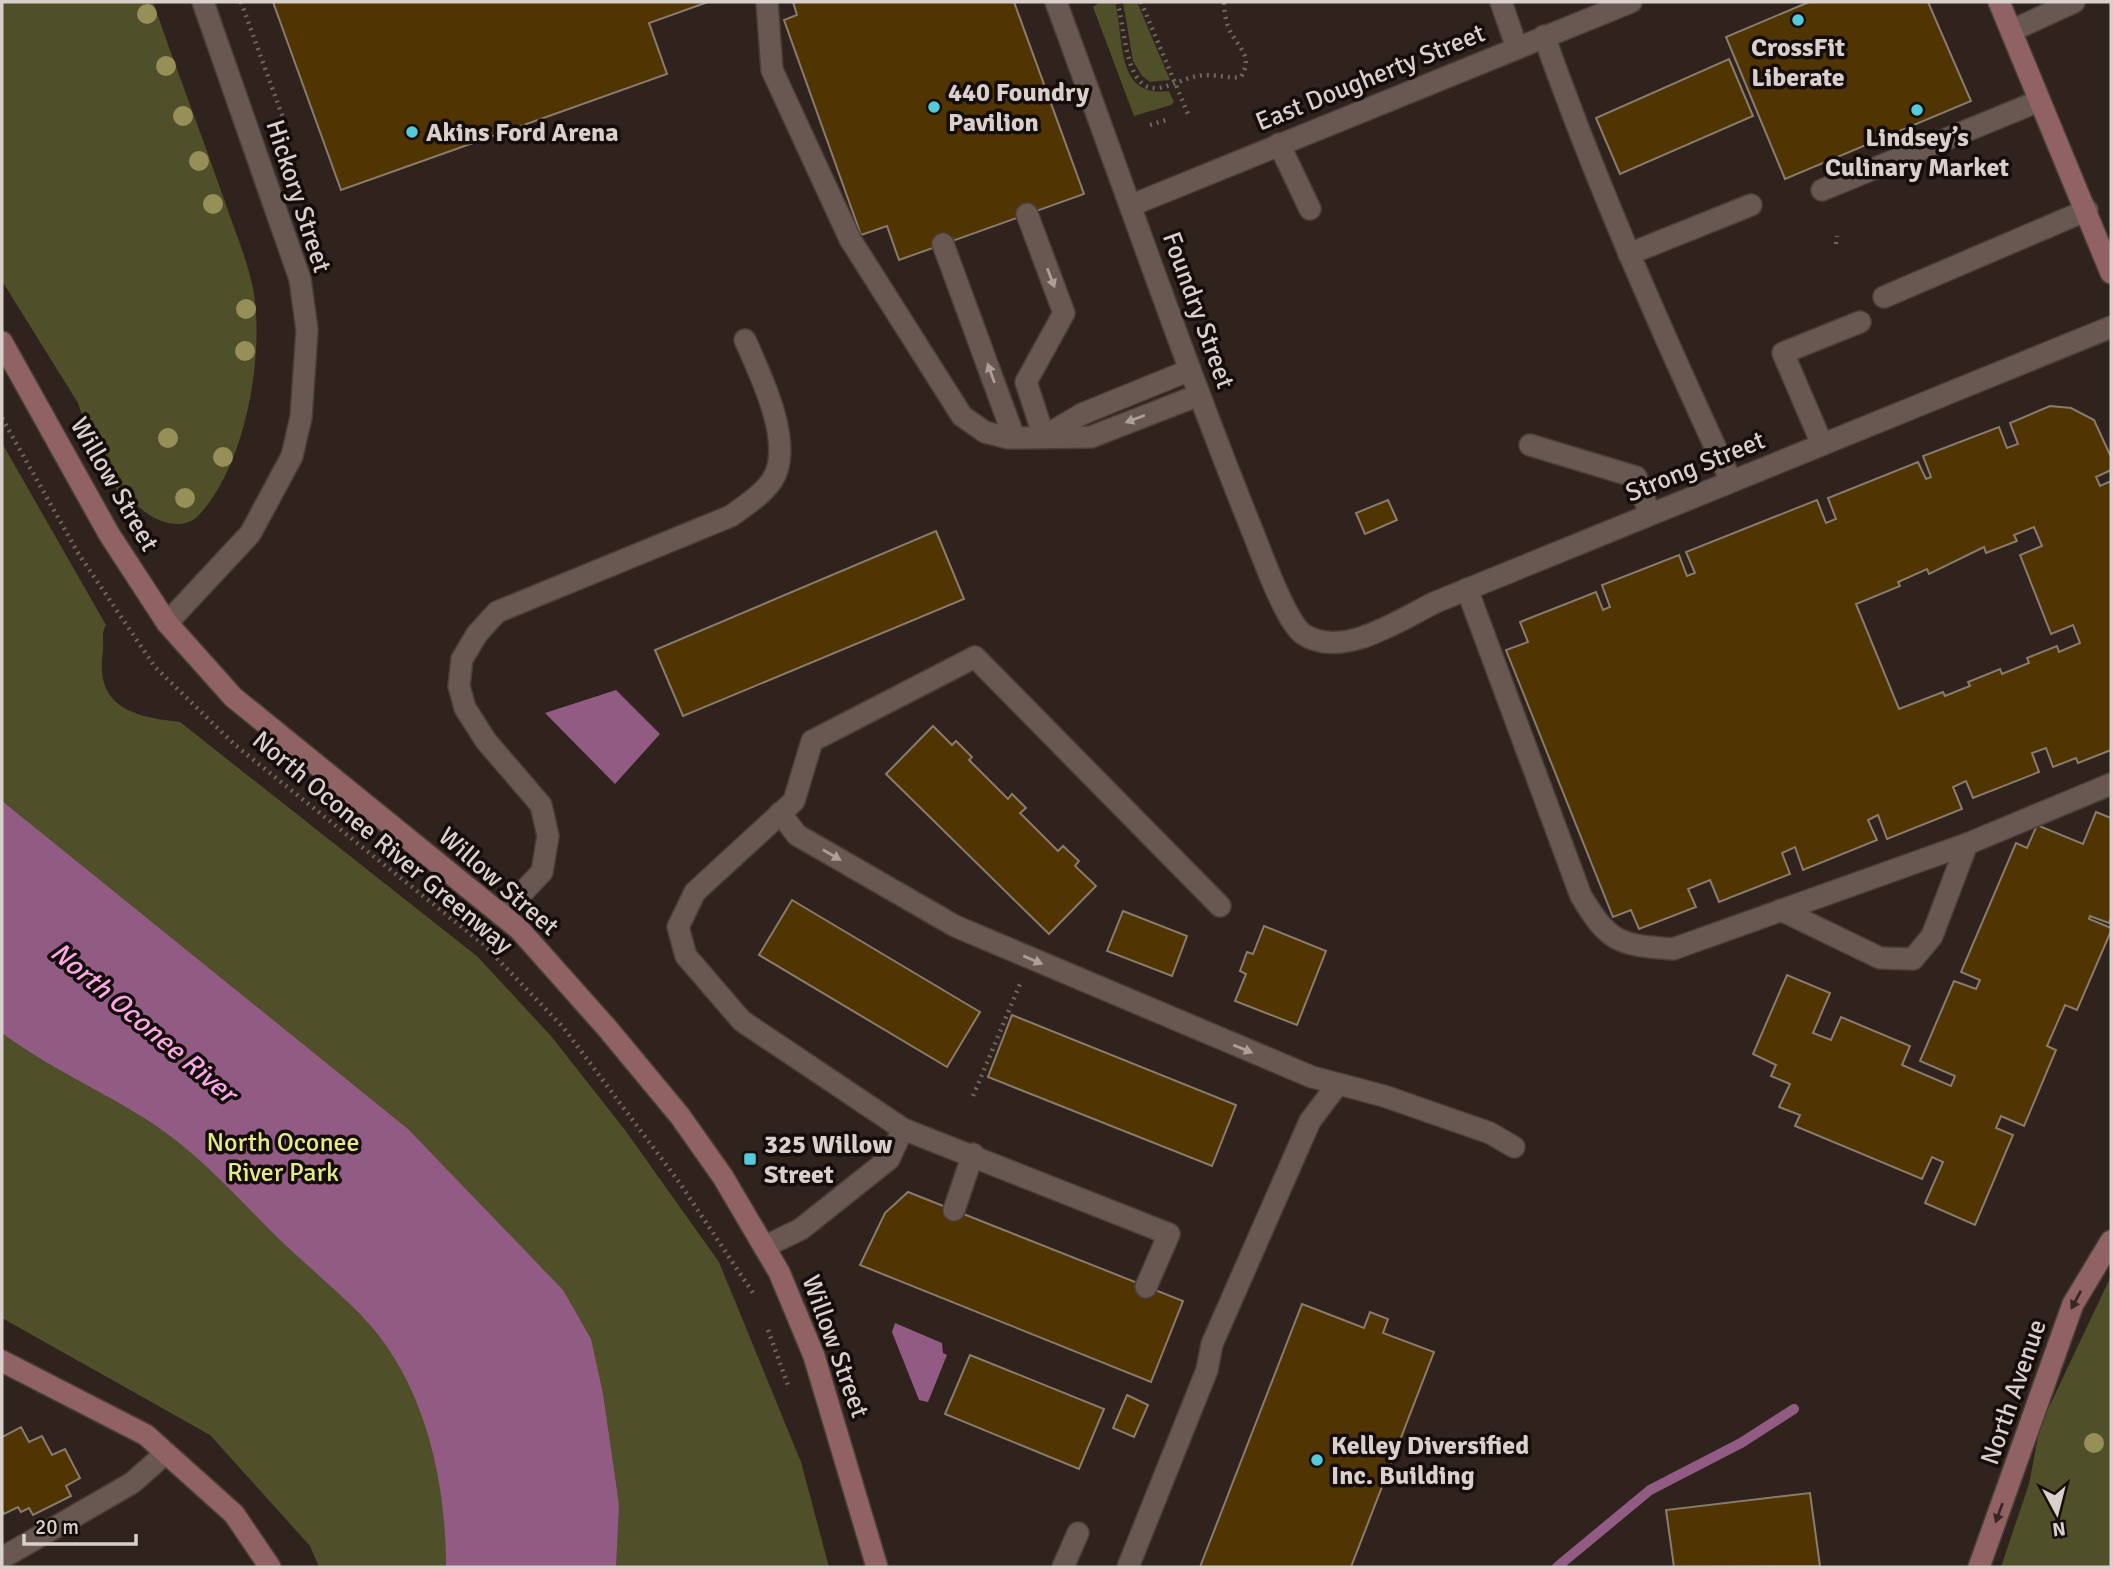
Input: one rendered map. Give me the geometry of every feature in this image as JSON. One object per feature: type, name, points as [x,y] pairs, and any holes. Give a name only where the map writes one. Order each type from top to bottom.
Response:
[{"type":"street","name":"Hickory Street","points":[[167,623],[255,525],[292,456],[301,417],[307,363],[307,330],[300,279],[203,2]]},
{"type":"street","points":[[767,2],[772,70],[850,239],[962,416],[985,432],[1014,437],[1091,437],[1199,395]]},
{"type":"street","name":"Foundry Street","points":[[1056,2],[1199,395],[1280,598],[1300,632]]},
{"type":"street","points":[[1501,2],[1517,48]]},
{"type":"street","name":"East Dougherty Street","points":[[1132,205],[1631,2]]},
{"type":"street","points":[[1999,2],[2111,273]]},
{"type":"street","points":[[2011,31],[2074,2]]},
{"type":"street","points":[[1545,36],[1584,146],[1629,254],[1731,481]]},
{"type":"street","points":[[1822,190],[2039,101]]},
{"type":"street","points":[[1279,144],[1310,209]]},
{"type":"street","points":[[1629,254],[1751,205]]},
{"type":"street","points":[[1884,297],[2087,210]]},
{"type":"street","points":[[1027,214],[1065,313],[1026,382],[1044,437]]},
{"type":"street","points":[[943,244],[1014,437]]},
{"type":"street","points":[[1822,444],[1783,353],[1860,322]]},
{"type":"street","name":"Strong Street","points":[[1300,632],[1324,644],[1366,636],[1467,589],[2111,327]]},
{"type":"street","points":[[501,915],[542,872],[548,836],[541,805],[486,741],[465,708],[459,686],[462,659],[477,634],[497,612],[731,516],[758,496],[777,472],[780,453],[768,397],[745,340]]},
{"type":"street","name":"Willow Street","points":[[2,342],[109,534],[167,623],[233,696],[519,929],[680,1116],[723,1177],[779,1272],[814,1356],[877,1567]]},
{"type":"street","points":[[1044,437],[1082,414],[1190,370]]},
{"type":"street","points":[[1530,445],[1636,477],[1650,514]]},
{"type":"street","points":[[1467,589],[1581,896],[1597,924],[1629,945],[1673,949],[1967,844],[2111,784]]},
{"type":"street","points":[[1146,1287],[1169,1234],[903,1129],[742,1021],[686,956],[678,927],[695,892],[794,801],[812,741],[975,657],[1220,906]]},
{"type":"street","points":[[780,813],[797,835],[955,926],[1312,1077],[1490,1133],[1514,1147]]},
{"type":"street","points":[[1781,910],[1880,958],[1913,959],[1932,936],[1967,844]]},
{"type":"street","points":[[1128,1567],[1207,1370],[1212,1344],[1310,1121],[1338,1084]]},
{"type":"street","points":[[764,1247],[801,1229],[889,1159],[903,1129]]},
{"type":"street","points":[[954,1210],[972,1154]]},
{"type":"street","name":"North Avenue","points":[[1979,1567],[2073,1304],[2111,1241]]},
{"type":"street","points":[[2,1361],[146,1435],[234,1514],[270,1567]]},
{"type":"street","points":[[2,1558],[132,1483],[166,1453]]},
{"type":"street","points":[[1063,1567],[1077,1533]]},
{"type":"path","points":[[241,2],[291,140]]},
{"type":"path","points":[[1117,2],[1129,64],[1138,79],[1149,88],[1199,76],[1241,77],[1248,65],[1247,56],[1228,28],[1224,2]]},
{"type":"path","points":[[1141,2],[1188,114]]},
{"type":"path","points":[[1150,125],[1166,120]]},
{"type":"path","points":[[1836,244],[1837,236]]},
{"type":"path","name":"North Oconee River Greenway","points":[[2,418],[78,553],[155,667],[235,745],[483,944],[563,1027],[679,1182],[755,1297]]},
{"type":"path","points":[[973,1096],[1014,998]]},
{"type":"path","points":[[764,1321],[791,1392]]},
{"type":"green space","points":[[2,2],[153,2],[241,248],[252,282],[256,320],[253,380],[247,410],[239,441],[215,494],[199,515],[184,523],[159,520],[138,506],[129,512],[91,442],[78,403],[2,281]]},
{"type":"green space","points":[[1100,2],[1115,3],[1122,49],[1131,76],[1139,85],[1152,91],[1169,91],[1174,102],[1171,105],[1134,116],[1093,7]]},
{"type":"green space","points":[[1123,2],[1137,2],[1170,80],[1150,82],[1142,76],[1133,61]]},
{"type":"green space","name":"North Oconee River Park","points":[[2,443],[106,625],[103,634],[102,670],[105,686],[112,698],[134,713],[180,722],[478,957],[551,1036],[625,1130],[719,1262],[801,1462],[829,1567],[319,1567],[310,1546],[210,1435],[2,1318]]},
{"type":"green space","points":[[2111,1276],[2111,1567],[2001,1567],[2029,1484],[2040,1426]]},
{"type":"water","points":[[616,690],[660,734],[615,784],[545,713]]},
{"type":"water","name":"North Oconee River","points":[[2,801],[408,1129],[563,1290],[591,1339],[603,1394],[619,1505],[616,1567],[446,1567],[442,1499],[427,1431],[400,1368],[381,1339],[349,1303],[186,1148],[152,1123],[2,1033]]},
{"type":"water","points":[[895,1323],[942,1343],[943,1353],[947,1355],[928,1402],[919,1400],[892,1332]]},
{"type":"building","name":"Akins Ford Arena","points":[[273,2],[708,2],[649,23],[667,74],[341,190]]},
{"type":"building","name":"440 Foundry Pavilion","points":[[793,2],[1014,2],[1084,194],[899,260],[887,226],[861,235],[784,20],[797,15]]},
{"type":"building","points":[[1809,2],[1928,2],[1971,101],[1785,179],[1726,37]]},
{"type":"building","points":[[1729,59],[1753,116],[1620,174],[1596,118]]},
{"type":"building","points":[[2050,406],[2071,408],[2094,420],[2111,457],[2111,470],[2096,477],[2100,486],[2111,481],[2111,750],[2078,763],[2076,758],[2053,767],[2046,748],[2032,753],[2039,772],[1973,798],[1966,781],[1953,787],[1962,809],[1887,839],[1878,815],[1868,820],[1877,840],[1803,870],[1795,847],[1782,853],[1790,874],[1719,902],[1710,880],[1688,889],[1696,907],[1639,929],[1631,910],[1613,917],[1506,650],[1528,642],[1520,622],[1596,592],[1603,610],[1610,607],[1602,585],[1679,555],[1687,576],[1695,573],[1686,552],[1817,500],[1826,523],[1836,519],[1828,498],[1918,462],[1926,479],[1931,477],[1923,456],[1999,427],[2007,448],[2018,444],[2010,423]],"holes":[[[2034,527],[2042,546],[2020,555],[2051,634],[2073,625],[2080,643],[2059,652],[2057,646],[2027,658],[2029,663],[2002,674],[2000,669],[1968,682],[1970,686],[1945,696],[1943,692],[1899,709],[1856,604],[1900,586],[1898,582],[1927,569],[1929,574],[1984,547],[1986,553],[2017,541],[2014,535]]]},
{"type":"building","points":[[1388,500],[1397,520],[1365,534],[1356,513]]},
{"type":"building","points":[[936,531],[964,599],[683,716],[655,650]]},
{"type":"building","points":[[933,726],[952,745],[956,741],[972,757],[969,760],[1008,799],[1012,794],[1026,808],[1020,813],[1058,851],[1063,846],[1079,861],[1075,866],[1096,886],[1049,934],[886,774]]},
{"type":"building","points":[[2096,812],[2111,818],[2111,918],[2109,923],[2090,916],[2089,919],[2111,928],[2111,931],[2077,1010],[2065,1005],[2047,1046],[2056,1050],[2024,1126],[2001,1116],[1996,1128],[2013,1135],[1975,1225],[1925,1203],[1943,1162],[1932,1157],[1922,1179],[1795,1126],[1800,1115],[1779,1107],[1790,1084],[1771,1076],[1776,1065],[1753,1054],[1787,975],[1830,993],[1813,1033],[1831,1040],[1841,1017],[1910,1046],[1902,1065],[1951,1086],[1955,1076],[1920,1061],[1954,981],[1976,989],[1980,980],[1961,972],[2016,843],[2027,848],[2037,825],[2083,844]]},
{"type":"building","points":[[792,900],[980,1012],[947,1067],[759,955]]},
{"type":"building","points":[[1123,911],[1187,936],[1172,976],[1107,951]]},
{"type":"building","points":[[1264,926],[1326,951],[1297,1025],[1235,1001],[1246,974],[1240,971],[1247,952],[1253,954]]},
{"type":"building","points":[[1012,1015],[1236,1105],[1212,1166],[988,1077]]},
{"type":"building","points":[[908,1192],[1183,1301],[1151,1382],[860,1265],[885,1213]]},
{"type":"building","name":"Kelley Diversified Inc. Building","points":[[1302,1304],[1364,1328],[1370,1312],[1388,1319],[1383,1333],[1434,1352],[1351,1567],[1200,1567]]},
{"type":"building","points":[[970,1355],[1104,1409],[1079,1469],[945,1414]]},
{"type":"building","points":[[1127,1395],[1148,1405],[1134,1437],[1113,1428]]},
{"type":"building","points":[[21,1427],[29,1442],[42,1436],[52,1455],[65,1449],[80,1478],[66,1486],[71,1496],[33,1515],[29,1508],[21,1512],[18,1507],[4,1514],[2,1510],[2,1437]]},
{"type":"building","points":[[1810,1493],[1820,1566],[1674,1567],[1666,1510]]},
{"type":"waterway","points":[[1557,1567],[1650,1490],[1741,1443],[1794,1409]]},
{"type":"place","name":"CrossFit Liberate","points":[[1798,20]]},
{"type":"place","name":"440 Foundry Pavilion","points":[[934,107]]},
{"type":"place","name":"Lindsey’s Culinary Market","points":[[1917,110]]},
{"type":"place","name":"Akins Ford Arena","points":[[412,132]]},
{"type":"place","name":"325 Willow Street","points":[[750,1159]]},
{"type":"place","name":"Kelley Diversified Inc. Building","points":[[1317,1460]]}]
